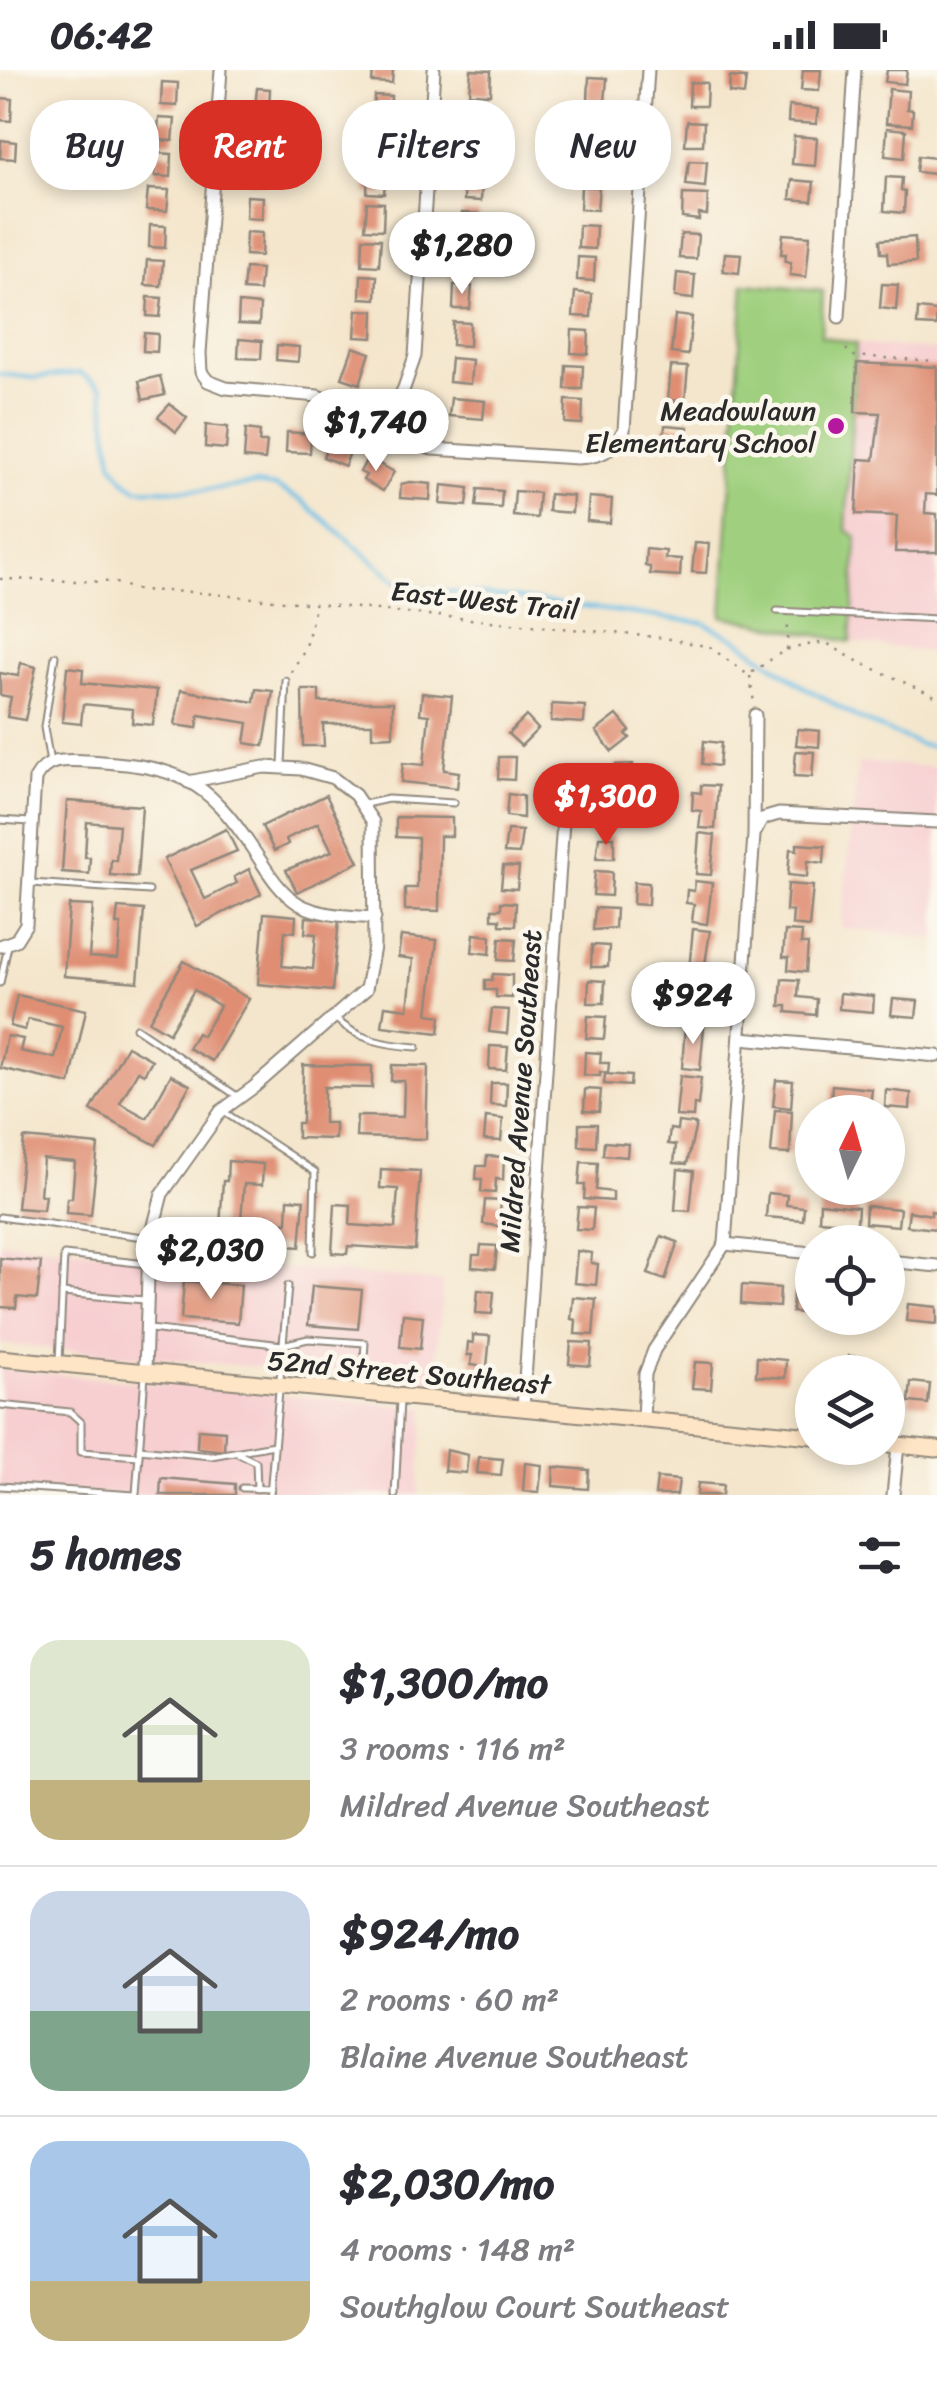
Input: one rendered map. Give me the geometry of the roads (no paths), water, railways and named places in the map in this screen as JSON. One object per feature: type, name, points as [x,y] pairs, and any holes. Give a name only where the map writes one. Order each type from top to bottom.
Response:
[{"type":"main road","name":"52nd Street Southeast","points":[[0,1358],[795,1434]]},
{"type":"main road","points":[[905,1445],[937,1448]]},
{"type":"street","points":[[220,70],[200,353],[202,372],[208,381],[226,388],[318,396],[385,426],[406,441],[432,449],[577,458],[600,457],[613,449],[624,430],[648,70]]},
{"type":"street","points":[[385,426],[415,356],[434,70]]},
{"type":"street","points":[[839,317],[855,70]]},
{"type":"street","points":[[642,1420],[646,1374],[654,1350],[725,1244],[754,835],[755,715]]},
{"type":"street","points":[[4,944],[16,940],[26,924],[35,779],[41,768],[66,760],[135,764],[171,772],[216,799],[278,887],[300,904],[335,914],[375,918]]},
{"type":"street","points":[[146,1372],[150,1238],[155,1212],[170,1179],[221,1111],[366,989],[374,947],[373,822],[355,794],[333,778],[301,768],[264,767],[188,782]]},
{"type":"street","name":"Mildred Avenue Southeast","points":[[524,1409],[566,776]]},
{"type":"street","points":[[754,835],[762,819],[779,814],[937,822]]},
{"type":"street","points":[[741,1038],[937,1056]]},
{"type":"street","points":[[725,1244],[795,1251]]},
{"type":"street","points":[[905,1263],[937,1266]]},
{"type":"street","points":[[892,1465],[893,1495]]},
{"type":"lane","points":[[777,611],[937,618]]},
{"type":"lane","points":[[50,763],[44,727],[55,656]]},
{"type":"lane","points":[[282,768],[286,681]]},
{"type":"lane","points":[[362,805],[388,799],[454,804]]},
{"type":"lane","points":[[0,820],[30,822]]},
{"type":"lane","points":[[28,883],[148,891]]},
{"type":"lane","points":[[0,983],[4,944]]},
{"type":"lane","points":[[335,1018],[347,1030],[386,1045],[417,1047]]},
{"type":"lane","points":[[136,1028],[239,1098]]},
{"type":"lane","points":[[221,1111],[315,1172],[312,1252]]},
{"type":"lane","points":[[0,1217],[150,1238]]},
{"type":"lane","points":[[59,1364],[64,1255],[148,1264]]},
{"type":"lane","points":[[242,1488],[271,1492],[288,1286]]},
{"type":"lane","points":[[62,1293],[148,1300]]},
{"type":"lane","points":[[147,1328],[282,1345],[308,1339],[365,1343],[362,1393]]},
{"type":"lane","points":[[0,1486],[135,1495],[146,1372]]},
{"type":"lane","points":[[395,1495],[400,1397]]},
{"type":"lane","points":[[0,1405],[70,1412],[81,1422],[81,1452],[211,1456],[274,1445]]},
{"type":"lane","points":[[236,1453],[256,1462],[257,1488]]},
{"type":"waterway","points":[[0,374],[34,378],[80,373],[102,388],[112,462],[124,480],[138,489],[203,490],[256,484],[276,487],[301,500],[399,583],[704,623],[738,640],[804,687],[860,719],[920,745],[937,747]]},
{"type":"place","name":"Meadowlawn Elementary School","points":[[836,426]]}]
